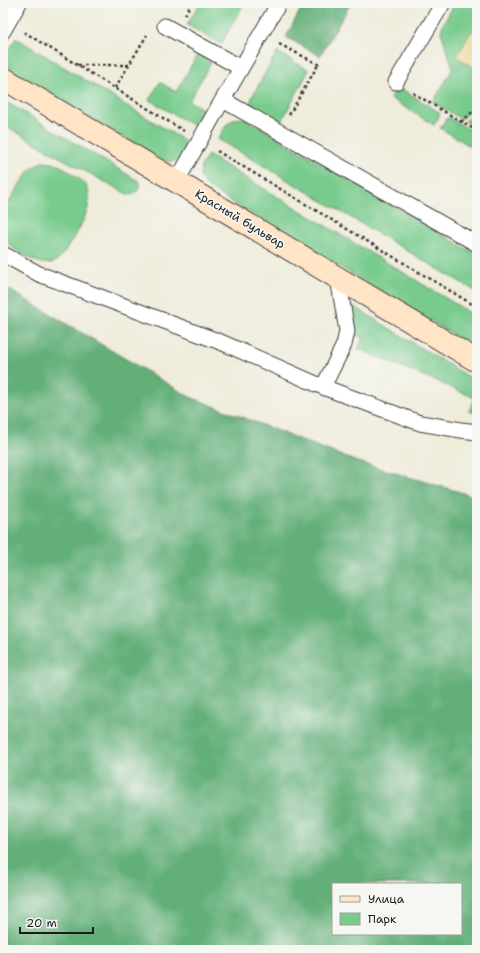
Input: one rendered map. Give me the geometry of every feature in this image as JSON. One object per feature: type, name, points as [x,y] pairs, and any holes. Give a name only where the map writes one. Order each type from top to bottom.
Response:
[{"type":"street","name":"Красный бульвар","points":[[3,78],[477,361]]},
{"type":"lane","points":[[6,26],[19,3]]},
{"type":"lane","points":[[177,182],[199,140],[279,3]]},
{"type":"lane","points":[[396,82],[443,3]]},
{"type":"lane","points":[[165,26],[241,68]]},
{"type":"lane","points":[[223,100],[477,244]]},
{"type":"lane","points":[[3,254],[38,274],[223,343],[323,387],[420,423],[477,432]]},
{"type":"lane","points":[[323,387],[344,344],[347,331],[338,278]]},
{"type":"path","points":[[115,88],[155,20],[165,26]]},
{"type":"path","points":[[6,26],[77,65],[477,307]]},
{"type":"path","points":[[261,34],[319,65],[279,132]]},
{"type":"path","points":[[77,65],[129,65]]},
{"type":"path","points":[[396,82],[477,131]]},
{"type":"path","points":[[461,122],[477,108]]},
{"type":"green space","points":[[200,3],[244,3],[221,44],[187,25]]},
{"type":"green space","points":[[304,3],[351,3],[320,56],[286,37]]},
{"type":"green space","points":[[455,3],[477,3],[477,105],[461,119],[433,102],[453,68],[441,32],[442,26]]},
{"type":"green space","points":[[16,38],[190,144],[181,159],[171,162],[162,160],[13,72],[6,63],[6,54]]},
{"type":"green space","points":[[277,52],[309,70],[279,126],[260,115],[250,105],[252,97]]},
{"type":"green space","points":[[198,54],[211,62],[189,101],[210,113],[201,130],[149,100],[160,82],[176,92]]},
{"type":"green space","points":[[400,88],[439,112],[439,117],[434,125],[390,98],[394,91]]},
{"type":"green space","points":[[3,100],[140,182],[137,191],[134,194],[129,195],[3,124]]},
{"type":"green space","points":[[477,111],[477,129],[465,121]]},
{"type":"green space","points":[[244,118],[477,255],[477,292],[218,139],[227,124],[234,119]]},
{"type":"green space","points":[[448,118],[477,134],[477,150],[440,128]]},
{"type":"green space","points":[[208,155],[477,317],[477,349],[207,187],[200,177],[201,166]]},
{"type":"green space","points":[[41,162],[59,165],[66,169],[85,184],[89,193],[87,211],[76,234],[58,259],[50,263],[35,261],[27,257],[13,248],[3,238],[3,214],[13,195],[29,171]]},
{"type":"green space","points":[[3,286],[188,396],[355,461],[477,497],[477,950],[3,950]]},
{"type":"green space","points":[[348,303],[477,382],[477,414],[469,411],[475,398],[358,349],[363,338],[352,333],[354,322]]},
{"type":"sand","points":[[472,30],[477,33],[477,69],[457,57]]}]
